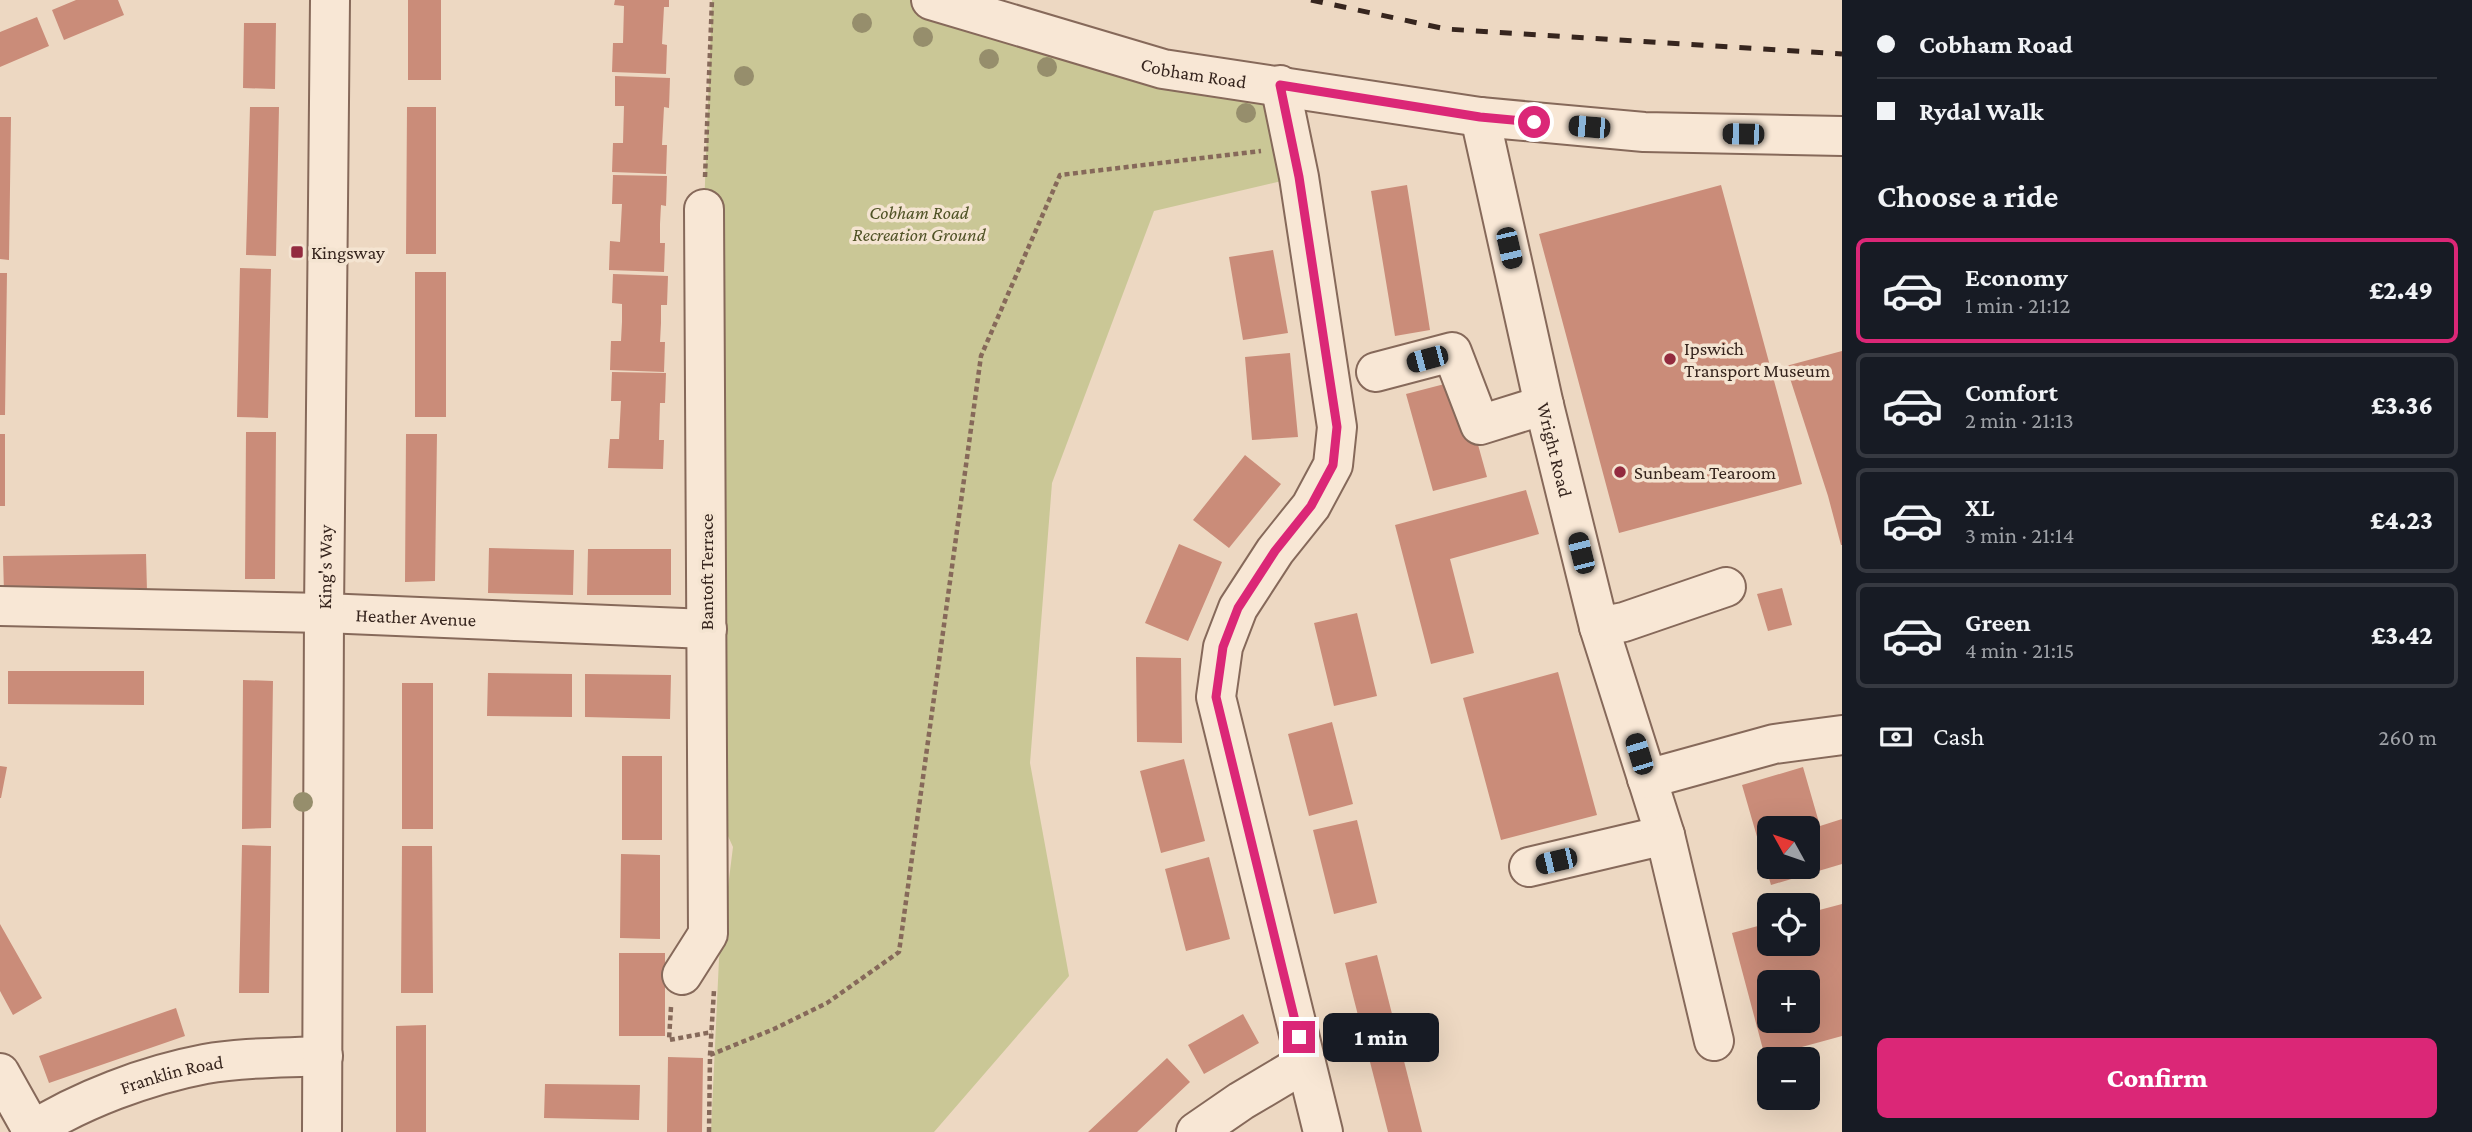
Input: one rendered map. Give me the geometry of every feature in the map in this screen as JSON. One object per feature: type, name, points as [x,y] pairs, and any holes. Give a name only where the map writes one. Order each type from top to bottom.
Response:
[{"type":"street","name":"King's Way","points":[[322,1132],[330,0]]},
{"type":"street","name":"Cobham Road","points":[[931,0],[1163,69],[1480,117],[1644,132],[1842,136]]},
{"type":"street","points":[[1280,85],[1293,148],[1337,427],[1333,465],[1311,506],[1275,551],[1238,608],[1223,647],[1216,697],[1323,1132]]},
{"type":"street","name":"Wright Road","points":[[1480,117],[1544,405],[1599,627],[1665,835],[1714,1041]]},
{"type":"street","name":"Bantoft Terrace","points":[[704,209],[708,934]]},
{"type":"street","points":[[1376,372],[1452,352],[1480,425],[1544,405]]},
{"type":"street","points":[[1599,627],[1624,622],[1726,587]]},
{"type":"street","name":"Heather Avenue","points":[[0,606],[324,613],[707,629]]},
{"type":"street","points":[[1647,779],[1774,744],[1842,735]]},
{"type":"street","points":[[1529,867],[1665,835]]},
{"type":"street","points":[[676,987],[708,934]]},
{"type":"street","name":"Franklin Road","points":[[31,1131],[143,1079],[207,1064],[323,1056]]},
{"type":"street","points":[[1196,1132],[1241,1101],[1306,1063]]},
{"type":"street","points":[[0,1073],[31,1131]]},
{"type":"path","points":[[704,209],[712,0]]},
{"type":"path","points":[[710,1055],[774,1029],[827,1003],[899,952],[981,356],[1060,175],[1293,148]]},
{"type":"path","points":[[708,934],[716,965],[710,1055],[709,1132]]},
{"type":"path","points":[[676,987],[669,1040],[712,1032]]},
{"type":"green space","name":"Cobham Road Recreation Ground","points":[[712,0],[931,0],[1280,85],[1299,177],[1154,211],[1052,483],[1030,763],[1069,976],[934,1132],[711,1132],[719,959],[733,847],[717,812],[704,209]]},
{"type":"building","points":[[76,0],[118,0],[124,15],[64,40],[52,10]]},
{"type":"building","points":[[408,0],[441,0],[441,80],[408,80]]},
{"type":"building","points":[[615,0],[669,0],[669,7],[664,7],[662,44],[667,45],[666,74],[612,72],[613,43],[623,43],[624,6],[614,5]]},
{"type":"building","points":[[37,17],[49,46],[0,67],[0,32]]},
{"type":"building","points":[[244,23],[276,23],[275,89],[243,88]]},
{"type":"building","points":[[615,76],[670,78],[669,108],[664,107],[662,145],[667,145],[666,174],[612,172],[613,143],[623,143],[624,106],[615,106]]},
{"type":"building","points":[[250,107],[279,107],[276,256],[246,255]]},
{"type":"building","points":[[407,107],[436,107],[436,254],[406,254]]},
{"type":"building","points":[[0,117],[11,117],[9,260],[0,259]]},
{"type":"building","points":[[613,175],[667,176],[666,206],[661,205],[660,224],[660,243],[665,243],[664,272],[609,270],[610,241],[620,242],[622,204],[612,204]]},
{"type":"building","points":[[1407,185],[1430,330],[1395,336],[1371,191]]},
{"type":"building","name":"Ipswich Transport Museum","points":[[1721,185],[1802,484],[1619,533],[1539,234]]},
{"type":"building","points":[[1273,250],[1288,333],[1243,340],[1229,257]]},
{"type":"building","points":[[240,268],[271,269],[268,418],[237,417]]},
{"type":"building","points":[[415,272],[446,272],[446,417],[415,417]]},
{"type":"building","points":[[0,273],[7,273],[5,415],[0,415]]},
{"type":"building","points":[[613,274],[668,276],[667,305],[661,305],[660,342],[665,342],[664,372],[610,370],[611,341],[621,341],[622,322],[622,304],[612,303]]},
{"type":"building","points":[[1842,351],[1842,545],[1841,545],[1786,366]]},
{"type":"building","points":[[1290,353],[1298,437],[1252,440],[1245,357]]},
{"type":"building","points":[[612,372],[666,373],[665,403],[660,403],[659,440],[664,440],[663,469],[608,468],[610,439],[619,439],[621,401],[611,401]]},
{"type":"building","points":[[1460,380],[1487,477],[1433,491],[1406,394]]},
{"type":"building","points":[[246,432],[276,432],[275,579],[245,579]]},
{"type":"building","points":[[0,434],[5,434],[5,506],[0,506]]},
{"type":"building","points":[[406,434],[437,434],[435,581],[405,582]]},
{"type":"building","points":[[1245,455],[1281,484],[1229,548],[1193,520]]},
{"type":"building","points":[[1526,490],[1539,534],[1450,559],[1474,653],[1431,664],[1395,525]]},
{"type":"building","points":[[1179,544],[1222,562],[1188,641],[1145,623]]},
{"type":"building","points":[[489,548],[574,550],[573,595],[488,593]]},
{"type":"building","points":[[588,549],[671,549],[671,595],[587,595]]},
{"type":"building","points":[[146,554],[147,591],[4,593],[3,556]]},
{"type":"building","points":[[1782,588],[1792,625],[1768,631],[1757,594]]},
{"type":"building","points":[[1357,613],[1377,696],[1334,706],[1314,623]]},
{"type":"building","points":[[1136,657],[1181,658],[1182,743],[1137,742]]},
{"type":"building","points":[[8,671],[144,671],[144,705],[8,704]]},
{"type":"building","points":[[1558,672],[1597,815],[1501,840],[1463,698]]},
{"type":"building","points":[[488,673],[572,674],[572,717],[487,716]]},
{"type":"building","points":[[585,674],[671,675],[670,719],[585,717]]},
{"type":"building","points":[[243,680],[273,681],[271,828],[242,829]]},
{"type":"building","points":[[402,683],[433,683],[433,829],[402,829]]},
{"type":"building","points":[[1332,722],[1353,804],[1309,816],[1288,734]]},
{"type":"building","points":[[622,756],[662,756],[662,840],[622,840]]},
{"type":"building","points":[[1184,759],[1205,841],[1161,853],[1140,771]]},
{"type":"building","points":[[0,766],[7,767],[1,798],[0,798]]},
{"type":"building","points":[[1803,767],[1817,816],[1757,816],[1757,837],[1742,785]]},
{"type":"building","points":[[1842,819],[1842,864],[1820,871],[1820,826]]},
{"type":"building","points":[[1357,820],[1377,903],[1334,914],[1313,830]]},
{"type":"building","points":[[242,845],[271,846],[269,993],[239,993]]},
{"type":"building","points":[[402,846],[432,846],[433,993],[401,993]]},
{"type":"building","points":[[621,854],[660,855],[660,939],[620,938]]},
{"type":"building","points":[[1209,857],[1230,939],[1186,951],[1165,869]]},
{"type":"building","points":[[1769,879],[1791,879],[1771,885]]},
{"type":"building","points":[[1842,904],[1842,1036],[1802,1047],[1762,1047],[1759,1033],[1820,1033],[1820,970],[1757,970],[1757,1027],[1732,933],[1757,926],[1757,956],[1820,956],[1820,910]]},
{"type":"building","points":[[0,924],[42,998],[13,1015],[0,991]]},
{"type":"building","points":[[619,953],[665,953],[665,1036],[619,1036]]},
{"type":"building","points":[[1377,955],[1422,1132],[1388,1132],[1351,988],[1345,963]]},
{"type":"building","points":[[176,1008],[185,1036],[49,1083],[39,1056]]},
{"type":"building","points":[[1243,1014],[1259,1043],[1204,1074],[1188,1045]]},
{"type":"building","points":[[426,1025],[426,1132],[396,1132],[396,1026]]},
{"type":"building","points":[[668,1057],[703,1058],[702,1132],[667,1132]]},
{"type":"building","points":[[1167,1058],[1190,1082],[1137,1132],[1088,1132]]},
{"type":"building","points":[[545,1084],[640,1085],[639,1120],[544,1118]]},
{"type":"railway","points":[[1311,0],[1446,29],[1842,54]]},
{"type":"place","name":"Kingsway","points":[[297,252]]},
{"type":"place","name":"Ipswich Transport Museum","points":[[1670,359]]},
{"type":"place","name":"Sunbeam Tearoom","points":[[1620,472]]},
{"type":"route","points":[[1299,1037],[1216,697],[1223,647],[1238,608],[1275,551],[1311,506],[1333,465],[1337,427],[1299,177],[1280,85],[1480,117],[1534,122]]}]
